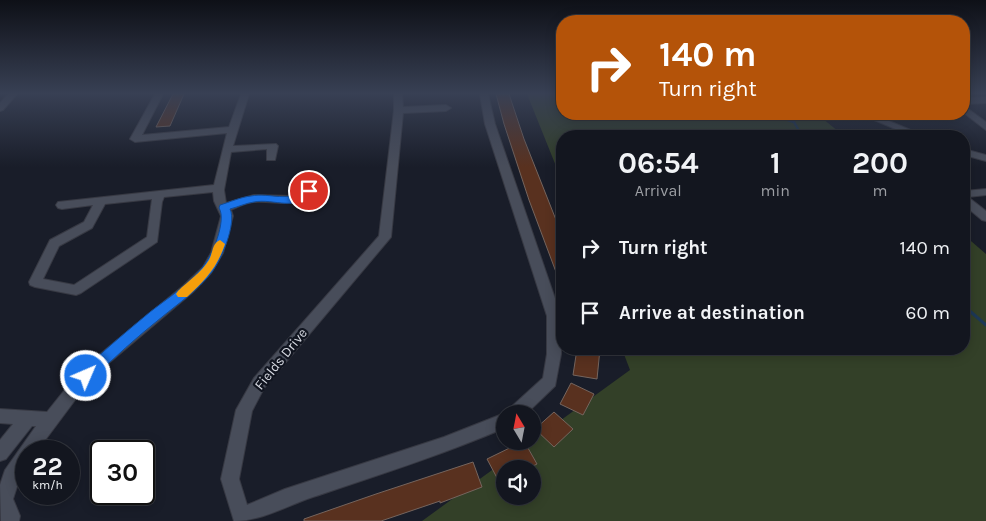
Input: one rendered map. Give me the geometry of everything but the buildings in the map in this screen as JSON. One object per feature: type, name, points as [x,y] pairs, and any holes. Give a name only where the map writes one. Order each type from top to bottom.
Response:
[{"type":"street","points":[[146,118],[135,139],[235,129]]},
{"type":"street","points":[[35,440],[49,420],[98,364],[188,290],[207,270],[217,253],[226,222],[227,212],[218,200],[220,174],[238,118]]},
{"type":"street","name":"Fields Drive","points":[[398,118],[385,237],[259,383],[244,410],[230,479],[241,516],[285,498],[445,445],[496,424]]},
{"type":"street","points":[[489,118],[554,316],[554,354],[550,380],[524,405]]},
{"type":"street","points":[[975,118],[986,127]]},
{"type":"street","points":[[880,120],[905,130]]},
{"type":"street","points":[[228,149],[273,146],[271,158]]},
{"type":"street","points":[[970,154],[986,158]]},
{"type":"street","points":[[224,208],[253,198],[269,198],[281,201],[303,197],[309,191],[310,178]]},
{"type":"street","points":[[62,205],[219,188]]},
{"type":"street","points":[[970,193],[986,192]]},
{"type":"street","points":[[101,201],[88,225],[54,244],[35,282],[76,290],[153,239],[156,202],[160,195]]},
{"type":"street","points":[[970,204],[986,217]]},
{"type":"street","points":[[0,416],[49,420]]},
{"type":"street","points":[[0,453],[28,418]]},
{"type":"street","points":[[8,519],[4,499],[15,469]]},
{"type":"green space","points":[[537,118],[556,118],[556,120],[824,120],[837,130],[556,130],[556,166]]},
{"type":"green space","points":[[970,240],[986,254],[986,521],[422,521],[496,467],[496,505],[541,505],[541,460],[506,460],[520,450],[541,450],[541,435],[630,370],[624,355],[970,355]]},
{"type":"waterway","points":[[788,120],[794,122],[799,130]]},
{"type":"waterway","points":[[970,311],[986,325]]},
{"type":"slow traffic","points":[[182,294],[200,278],[214,261],[220,244]]},
{"type":"route","points":[[86,376],[112,351],[188,290],[207,270],[214,261],[226,222],[227,212],[224,208],[253,198],[269,198],[281,201],[303,197],[309,191]]}]
